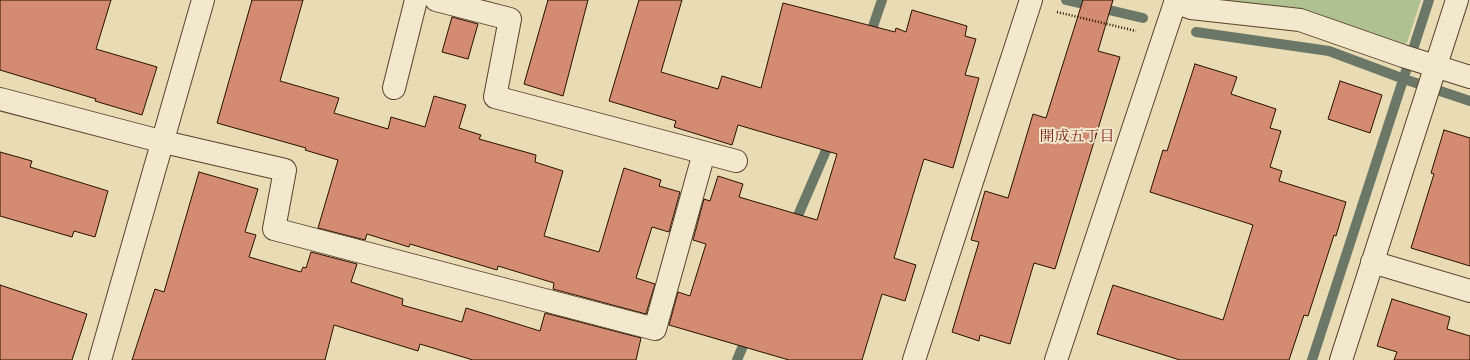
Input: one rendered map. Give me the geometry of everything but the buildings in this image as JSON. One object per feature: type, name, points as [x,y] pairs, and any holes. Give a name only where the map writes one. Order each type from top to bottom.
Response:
[{"type":"street","points":[[100,360],[204,0]]},
{"type":"street","points":[[394,88],[416,0]]},
{"type":"street","points":[[436,0],[510,19],[495,97],[736,161]]},
{"type":"street","points":[[1341,360],[1425,99],[1423,65],[1457,0]]},
{"type":"street","points":[[1056,360],[1176,1],[1191,8],[1300,20],[1423,65],[1470,77]]},
{"type":"street","points":[[914,360],[1030,2]]},
{"type":"street","points":[[0,99],[164,142],[285,170],[274,229],[655,329],[704,153]]},
{"type":"street","points":[[1372,262],[1470,291]]},
{"type":"path","points":[[1030,2],[1142,32],[1162,42]]},
{"type":"green space","points":[[1202,0],[1421,0],[1407,43],[1398,46]]},
{"type":"waterway","points":[[869,38],[882,0]]},
{"type":"waterway","points":[[1066,0],[1143,18]]},
{"type":"waterway","points":[[1312,360],[1429,0]]},
{"type":"waterway","points":[[1196,32],[1329,51],[1404,79],[1470,101]]},
{"type":"waterway","points":[[793,227],[831,139]]},
{"type":"waterway","points":[[737,360],[748,334]]},
{"type":"district","name":"開成五丁目","points":[[1077,137]]}]
